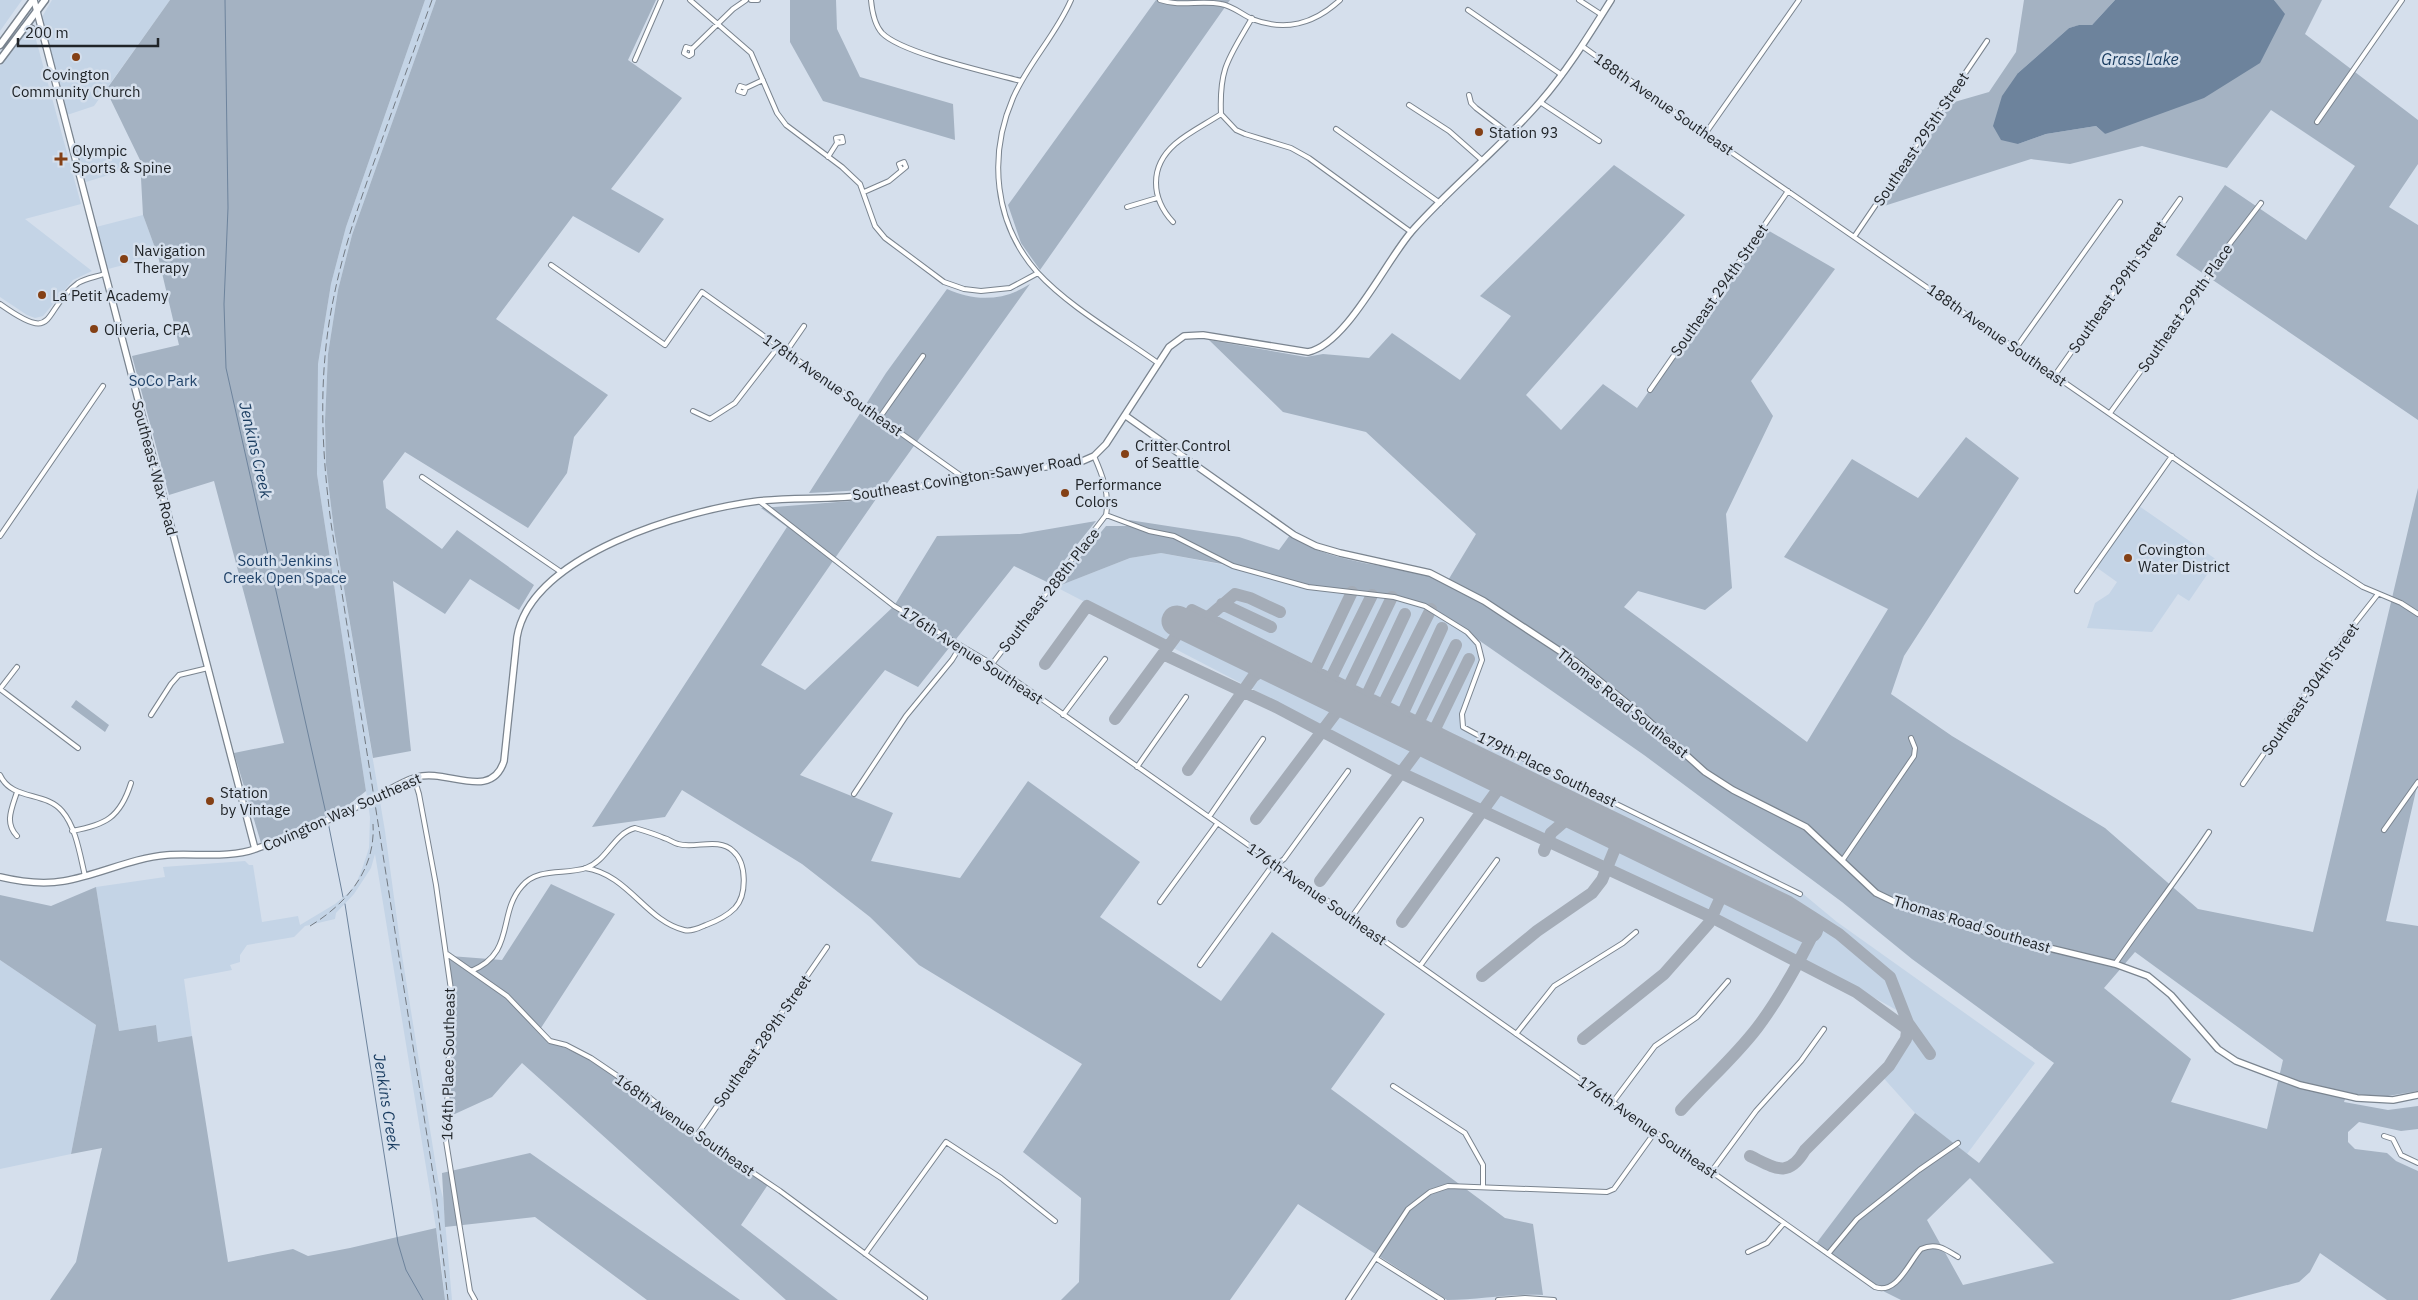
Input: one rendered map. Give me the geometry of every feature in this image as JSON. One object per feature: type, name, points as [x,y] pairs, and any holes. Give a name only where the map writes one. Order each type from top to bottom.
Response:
[{"type":"main road","points":[[0,45],[34,0]]},
{"type":"main road","points":[[0,60],[45,0]]},
{"type":"street","name":"Southeast Wax Road","points":[[34,0],[255,850]]},
{"type":"street","points":[[635,60],[661,0]]},
{"type":"street","points":[[690,0],[750,53],[778,113],[786,125],[854,178],[864,192],[872,220],[879,232],[944,282],[964,289],[990,290],[1010,288],[1038,272]]},
{"type":"street","points":[[692,49],[746,0]]},
{"type":"street","points":[[751,0],[758,0]]},
{"type":"street","points":[[871,0],[875,21],[882,33],[903,46],[1021,81]]},
{"type":"street","points":[[1071,0],[1056,30],[1021,81],[1003,124],[998,144],[998,183],[1006,219],[1020,247],[1038,272],[1069,300],[1158,363]]},
{"type":"street","points":[[1160,0],[1179,5],[1225,5],[1252,18],[1278,26],[1307,23],[1328,11],[1340,0]]},
{"type":"street","points":[[1579,0],[1602,15]]},
{"type":"street","name":"Southeast Covington-Sawyer Road","points":[[502,768],[518,628],[530,603],[561,572],[598,549],[657,526],[709,511],[759,501],[866,495],[964,478],[1078,463],[1094,456],[1106,444],[1174,341],[1189,335],[1203,335],[1308,352],[1321,348],[1340,331],[1411,232],[1540,102],[1562,75],[1611,0]]},
{"type":"street","points":[[1705,134],[1800,0]]},
{"type":"street","points":[[2317,122],[2402,0]]},
{"type":"street","points":[[1468,10],[1562,75]]},
{"type":"street","points":[[1252,18],[1222,74],[1220,88],[1221,114],[1236,130],[1291,148],[1309,158],[1411,232]]},
{"type":"street","points":[[24,28],[31,28],[42,35]]},
{"type":"street","name":"Southeast 295th Street","points":[[1854,237],[1987,41]]},
{"type":"street","name":"188th Avenue Southeast","points":[[1582,46],[1705,134],[2317,557],[2363,588],[2401,603],[2418,614]]},
{"type":"street","points":[[746,88],[763,80]]},
{"type":"street","points":[[1469,95],[1471,102],[1476,108],[1510,134]]},
{"type":"street","points":[[1540,102],[1599,141]]},
{"type":"street","points":[[1409,105],[1450,130],[1482,161]]},
{"type":"street","points":[[1173,222],[1163,211],[1157,198],[1156,180],[1168,152],[1175,144],[1221,114]]},
{"type":"street","points":[[1336,129],[1440,203]]},
{"type":"street","points":[[828,157],[837,143]]},
{"type":"street","points":[[864,192],[889,181],[901,169]]},
{"type":"street","name":"Southeast 294th Street","points":[[1650,390],[1788,191]]},
{"type":"street","points":[[1127,207],[1157,198]]},
{"type":"street","name":"Southeast 299th Street","points":[[2055,375],[2180,199]]},
{"type":"street","points":[[2016,348],[2120,202]]},
{"type":"street","name":"Southeast 299th Place","points":[[2110,413],[2202,286],[2215,263],[2261,203]]},
{"type":"street","name":"178th Avenue Southeast","points":[[551,265],[664,345],[702,292],[964,478]]},
{"type":"street","points":[[0,304],[23,320],[35,324],[50,317],[67,294],[80,282],[104,274]]},
{"type":"street","points":[[786,352],[804,326]]},
{"type":"street","points":[[693,411],[710,419],[735,403],[779,346]]},
{"type":"street","points":[[880,417],[923,356]]},
{"type":"street","points":[[0,536],[103,386]]},
{"type":"street","name":"Thomas Road Southeast","points":[[1126,416],[1294,535],[1316,546],[1438,576],[1484,601],[1575,661],[1644,717],[1704,772],[1732,790],[1806,826],[1876,893],[1903,906],[2000,936],[2115,964],[2148,976],[2171,995],[2212,1042],[2236,1061],[2300,1085],[2357,1098],[2393,1100],[2418,1095]]},
{"type":"street","points":[[1094,456],[1105,486],[1108,502],[1106,515]]},
{"type":"street","points":[[2077,591],[2172,456]]},
{"type":"street","points":[[422,477],[561,572]]},
{"type":"street","name":"176th Avenue Southeast","points":[[759,501],[894,606],[992,664],[1875,1287],[1884,1289],[1890,1287],[1900,1278],[1921,1249],[1926,1247],[1942,1247],[1958,1257]]},
{"type":"street","name":"Southeast 288th Place","points":[[992,664],[1106,515]]},
{"type":"street","name":"179th Place Southeast","points":[[1106,515],[1149,531],[1174,536],[1233,566],[1308,587],[1394,597],[1425,606],[1467,632],[1478,644],[1482,660],[1462,714],[1463,727],[1800,894]]},
{"type":"street","name":"Southeast 304th Street","points":[[2244,784],[2345,636],[2378,594]]},
{"type":"street","points":[[854,794],[902,721],[952,660],[960,646]]},
{"type":"street","points":[[1063,715],[1105,659]]},
{"type":"street","points":[[17,667],[0,689],[78,748]]},
{"type":"street","points":[[151,714],[170,684],[179,675],[208,668]]},
{"type":"street","points":[[1137,767],[1186,697]]},
{"type":"street","points":[[1842,861],[1914,756],[1915,748],[1911,738]]},
{"type":"street","points":[[1208,817],[1263,740]]},
{"type":"street","name":"Covington Way Southeast","points":[[0,877],[26,883],[63,881],[152,857],[230,854],[255,850],[319,824],[414,778],[434,774],[468,782],[480,782],[490,780],[502,768]]},
{"type":"street","points":[[1200,965],[1269,870],[1284,859],[1348,771]]},
{"type":"street","points":[[0,775],[6,784],[17,792],[57,806],[67,818],[85,876]]},
{"type":"street","name":"164th Place Southeast","points":[[414,778],[420,794],[447,954],[451,990],[446,1141],[470,1291],[475,1300]]},
{"type":"street","points":[[2384,830],[2418,782]]},
{"type":"street","points":[[72,831],[102,824],[110,818],[124,799],[131,783]]},
{"type":"street","points":[[16,836],[9,827],[9,816],[17,792]]},
{"type":"street","points":[[1351,918],[1421,820]]},
{"type":"street","points":[[1160,902],[1218,824]]},
{"type":"street","points":[[471,970],[484,965],[497,953],[517,892],[529,879],[538,875],[585,868],[596,863],[606,854],[621,834],[635,828],[678,845],[727,846],[735,852],[743,870],[742,892],[737,906],[723,918],[697,929],[684,930],[656,916],[627,888],[600,872],[585,868]]},
{"type":"street","points":[[2115,964],[2209,832]]},
{"type":"street","points":[[1420,966],[1497,860]]},
{"type":"street","points":[[1516,1034],[1554,986],[1623,943],[1636,932]]},
{"type":"street","name":"Southeast 289th Street","points":[[697,1135],[827,947]]},
{"type":"street","name":"168th Avenue Southeast","points":[[447,954],[507,996],[550,1041],[572,1048],[650,1098],[697,1135],[780,1191],[925,1298]]},
{"type":"street","points":[[1613,1102],[1655,1046],[1697,1017],[1728,981]]},
{"type":"street","points":[[1712,1172],[1756,1111],[1802,1060],[1824,1029]]},
{"type":"street","points":[[1393,1086],[1465,1133],[1483,1165],[1483,1186]]},
{"type":"street","points":[[1348,1300],[1377,1259],[1408,1209],[1430,1192],[1448,1186],[1483,1186],[1528,1191],[1607,1192],[1614,1189],[1655,1132]]},
{"type":"street","points":[[2384,1136],[2393,1139],[2401,1155],[2418,1163]]},
{"type":"street","points":[[865,1254],[946,1142],[1001,1178],[1055,1220]]},
{"type":"street","points":[[1828,1254],[1857,1218],[1919,1170],[1958,1143]]},
{"type":"street","points":[[1748,1252],[1767,1243],[1784,1223]]},
{"type":"street","points":[[1377,1259],[1442,1300]]},
{"type":"street","points":[[1498,1300],[1525,1298],[1554,1300]]},
{"type":"shaded area","points":[[0,0],[22,0],[0,31]]},
{"type":"shaded area","points":[[52,0],[170,0],[94,106],[67,115],[42,17]]},
{"type":"shaded area","points":[[425,0],[436,0],[352,235],[338,290],[328,354],[325,421],[326,465],[334,530],[385,831],[401,949],[438,1179],[443,1198],[452,1300],[445,1300],[441,1259],[375,854],[371,868],[354,894],[336,913],[335,919],[305,926],[294,937],[247,945],[240,955],[240,962],[230,965],[232,970],[184,979],[192,1036],[158,1042],[155,1025],[119,1031],[96,887],[165,877],[163,867],[245,861],[249,865],[253,865],[262,922],[298,916],[300,925],[335,904],[347,894],[356,884],[362,869],[369,848],[370,817],[317,474],[318,364],[331,284],[346,227]]},
{"type":"shaded area","points":[[28,32],[35,36],[81,204],[25,219],[92,271],[73,280],[43,316],[35,318],[27,315],[0,297],[0,66],[23,34]]},
{"type":"shaded area","points":[[118,145],[125,170],[86,182],[78,156]]},
{"type":"shaded area","points":[[143,215],[158,256],[108,269],[96,227]]},
{"type":"shaded area","points":[[2139,506],[2217,560],[2189,601],[2178,594],[2152,632],[2087,628],[2095,603],[2109,594],[2117,582],[2096,567]]},
{"type":"shaded area","points":[[1161,553],[1392,597],[1425,606],[1467,632],[1478,644],[1482,660],[1462,714],[1463,727],[1498,746],[1802,893],[1837,922],[2035,1063],[1967,1154],[1915,1113],[1879,1073],[1906,1035],[1904,1014],[1792,953],[1414,773],[1056,587],[1130,558]]},
{"type":"shaded area","points":[[0,960],[96,1025],[71,1154],[0,1169]]},
{"type":"green space","points":[[170,0],[425,0],[346,227],[331,284],[318,364],[317,474],[366,791],[346,807],[261,843],[234,753],[284,743],[214,481],[169,495],[132,356],[179,345],[158,256],[143,215],[140,160],[106,90]]},
{"type":"green space","points":[[436,0],[656,0],[628,60],[682,98],[611,189],[664,219],[639,253],[573,216],[496,319],[608,395],[574,437],[567,473],[528,528],[405,452],[383,481],[386,508],[442,549],[457,530],[534,585],[519,610],[470,579],[445,614],[393,581],[411,751],[373,758],[334,530],[326,465],[325,421],[328,354],[338,290],[352,235]]},
{"type":"green space","points":[[790,0],[836,0],[837,29],[860,77],[953,104],[955,140],[823,101],[790,42]]},
{"type":"green space","points":[[1156,0],[1230,0],[1040,270],[1021,243],[1008,205]]},
{"type":"green space","points":[[2024,0],[2115,0],[2092,25],[2080,25],[2069,28],[2018,73],[2018,144],[2046,134],[2096,126],[2105,134],[2284,14],[2274,0],[2322,0],[2305,34],[2418,120],[2418,164],[2389,207],[2418,225],[2418,420],[2176,255],[2225,185],[2306,240],[2355,166],[2271,110],[2227,168],[2142,146],[2070,164],[2031,159],[1881,207],[1951,103],[1989,92],[2016,52]]},
{"type":"green space","points":[[1614,165],[1685,215],[1526,395],[1561,430],[1603,384],[1637,408],[1764,228],[1835,269],[1751,381],[1773,416],[1726,514],[1732,588],[1705,610],[1638,591],[1624,607],[1807,742],[1888,609],[1784,557],[1852,459],[1918,498],[1966,437],[2019,478],[1904,656],[1891,694],[1952,736],[2105,828],[2198,909],[2313,932],[2418,488],[2418,782],[2386,921],[2418,926],[2418,1091],[2382,1097],[2347,1093],[2344,1102],[2388,1110],[2418,1106],[2418,1129],[2401,1131],[2359,1122],[2348,1132],[2348,1142],[2355,1149],[2387,1153],[2396,1161],[2418,1171],[2418,1300],[2387,1300],[2320,1253],[2310,1272],[2299,1282],[2230,1300],[1901,1300],[1875,1287],[1815,1245],[1915,1113],[1979,1163],[2054,1063],[1912,959],[1842,902],[1644,755],[1467,632],[1425,606],[1392,597],[1308,587],[1233,566],[1161,553],[1130,558],[1056,587],[1106,526],[1126,526],[1129,520],[1239,537],[1279,550],[1290,535],[1308,546],[1347,559],[1407,571],[1447,582],[1476,534],[1366,432],[1283,412],[1209,340],[1306,357],[1323,354],[1369,358],[1392,333],[1460,380],[1511,316],[1480,296]],"holes":[[[2135,952],[2283,1060],[2267,1129],[2171,1102],[2191,1059],[2104,988]],[[1970,1178],[2054,1263],[1963,1285],[1927,1220]]]},
{"type":"green space","points":[[1030,284],[883,489],[809,493],[886,373],[947,289],[968,296],[989,298],[1010,294]]},
{"type":"green space","points":[[876,499],[761,665],[805,690],[894,606],[937,536],[1020,534],[1096,521],[1047,582],[1014,566],[918,687],[885,670],[800,775],[893,813],[871,861],[960,878],[1028,781],[1140,862],[1100,917],[1221,1001],[1272,932],[1385,1014],[1331,1089],[1505,1218],[1533,1224],[1543,1295],[1447,1300],[1298,1204],[1230,1300],[1061,1300],[1079,1282],[1081,1198],[1023,1152],[1082,1064],[919,965],[870,917],[802,864],[682,790],[665,817],[592,827],[787,527],[761,508]]},
{"type":"green space","points":[[76,700],[109,725],[105,732],[71,707]]},
{"type":"green space","points":[[551,884],[615,914],[539,1031],[550,1041],[602,1065],[769,1183],[741,1225],[838,1300],[786,1300],[522,1063],[492,1097],[446,1118],[450,956],[502,960]]},
{"type":"green space","points":[[96,887],[119,1031],[156,1025],[158,1042],[192,1036],[228,1262],[293,1249],[308,1256],[436,1228],[445,1300],[50,1300],[76,1262],[102,1148],[71,1154],[96,1025],[0,960],[0,895],[51,906]]},
{"type":"green space","points":[[530,1153],[740,1300],[647,1300],[535,1217],[445,1227],[442,1173]]},
{"type":"water","name":"Grass Lake","points":[[2115,0],[2274,0],[2285,14],[2260,63],[2204,98],[2105,134],[2096,126],[2046,134],[2018,144],[2001,140],[1993,126],[2002,96],[2018,73],[2069,28],[2079,25],[2092,25]]},
{"type":"waterway","name":"Jenkins Creek","points":[[225,0],[228,208],[224,304],[226,368],[327,818]]},
{"type":"waterway","name":"Jenkins Creek","points":[[328,822],[343,897]]},
{"type":"waterway","name":"Jenkins Creek","points":[[345,904],[398,1243],[406,1270],[423,1300]]},
{"type":"taxiway","points":[[1314,672],[1352,592]]},
{"type":"taxiway","points":[[1207,618],[1235,594],[1250,598],[1280,612]]},
{"type":"taxiway","points":[[1330,680],[1372,595]]},
{"type":"taxiway","points":[[1348,688],[1392,597]]},
{"type":"taxiway","points":[[1222,604],[1271,627]]},
{"type":"taxiway","points":[[1045,664],[1087,606],[1168,647]]},
{"type":"taxiway","points":[[1383,705],[1431,609]]},
{"type":"taxiway","points":[[1115,719],[1185,624],[1192,610],[1449,738],[1789,902],[1783,916]]},
{"type":"taxiway","points":[[1366,697],[1405,614]]},
{"type":"taxiway","points":[[1402,715],[1442,628]]},
{"type":"taxiway","points":[[1418,723],[1456,645]]},
{"type":"taxiway","points":[[1163,654],[1276,707],[1401,773],[1711,917],[1856,992],[1907,1029]]},
{"type":"taxiway","points":[[1434,731],[1469,659]]},
{"type":"taxiway","points":[[1188,770],[1253,677],[1269,665]]},
{"type":"taxiway","points":[[1295,678],[1302,666]]},
{"type":"taxiway","points":[[1256,819],[1344,702]]},
{"type":"taxiway","points":[[1449,738],[1461,760]]},
{"type":"taxiway","points":[[1320,881],[1424,742]]},
{"type":"taxiway","points":[[1402,922],[1504,781]]},
{"type":"taxiway","points":[[1544,851],[1551,833],[1573,814]]},
{"type":"taxiway","points":[[1482,976],[1537,931],[1592,893],[1602,880],[1625,824]]},
{"type":"taxiway","points":[[1583,1039],[1664,974],[1709,923],[1731,875]]},
{"type":"taxiway","points":[[1750,1156],[1774,1167],[1787,1168],[1793,1165],[1805,1150],[1889,1066],[1906,1039],[1908,1023],[1890,977],[1839,934],[1789,902]]},
{"type":"taxiway","points":[[1681,1110],[1739,1050],[1757,1028],[1791,976],[1819,922]]},
{"type":"taxiway","points":[[1908,1023],[1930,1054]]},
{"type":"runway","points":[[1177,621],[1808,928]]},
{"type":"railway","points":[[432,0],[365,186],[343,259],[334,296],[325,352],[323,438],[331,523],[436,1193],[448,1300]]},
{"type":"railway","points":[[310,926],[335,907],[356,884],[364,871],[369,856],[373,841],[373,824]]},
{"type":"place","name":"Covington Community Church","points":[[76,57]]},
{"type":"place","name":"Station 93","points":[[1479,132]]},
{"type":"place","name":"Olympic Sports & Spine","points":[[61,159]]},
{"type":"place","name":"Navigation Therapy","points":[[124,259]]},
{"type":"place","name":"La Petit Academy","points":[[42,295]]},
{"type":"place","name":"Oliveria, CPA","points":[[94,329]]},
{"type":"place","name":"Critter Control of Seattle","points":[[1125,454]]},
{"type":"place","name":"Performance Colors","points":[[1065,493]]},
{"type":"place","name":"Covington Water District","points":[[2128,558]]},
{"type":"place","name":"Station by Vintage","points":[[210,801]]},
{"type":"park label","name":"SoCo Park","points":[[163,380]]},
{"type":"park label","name":"South Jenkins Creek Open Space","points":[[285,568]]}]
